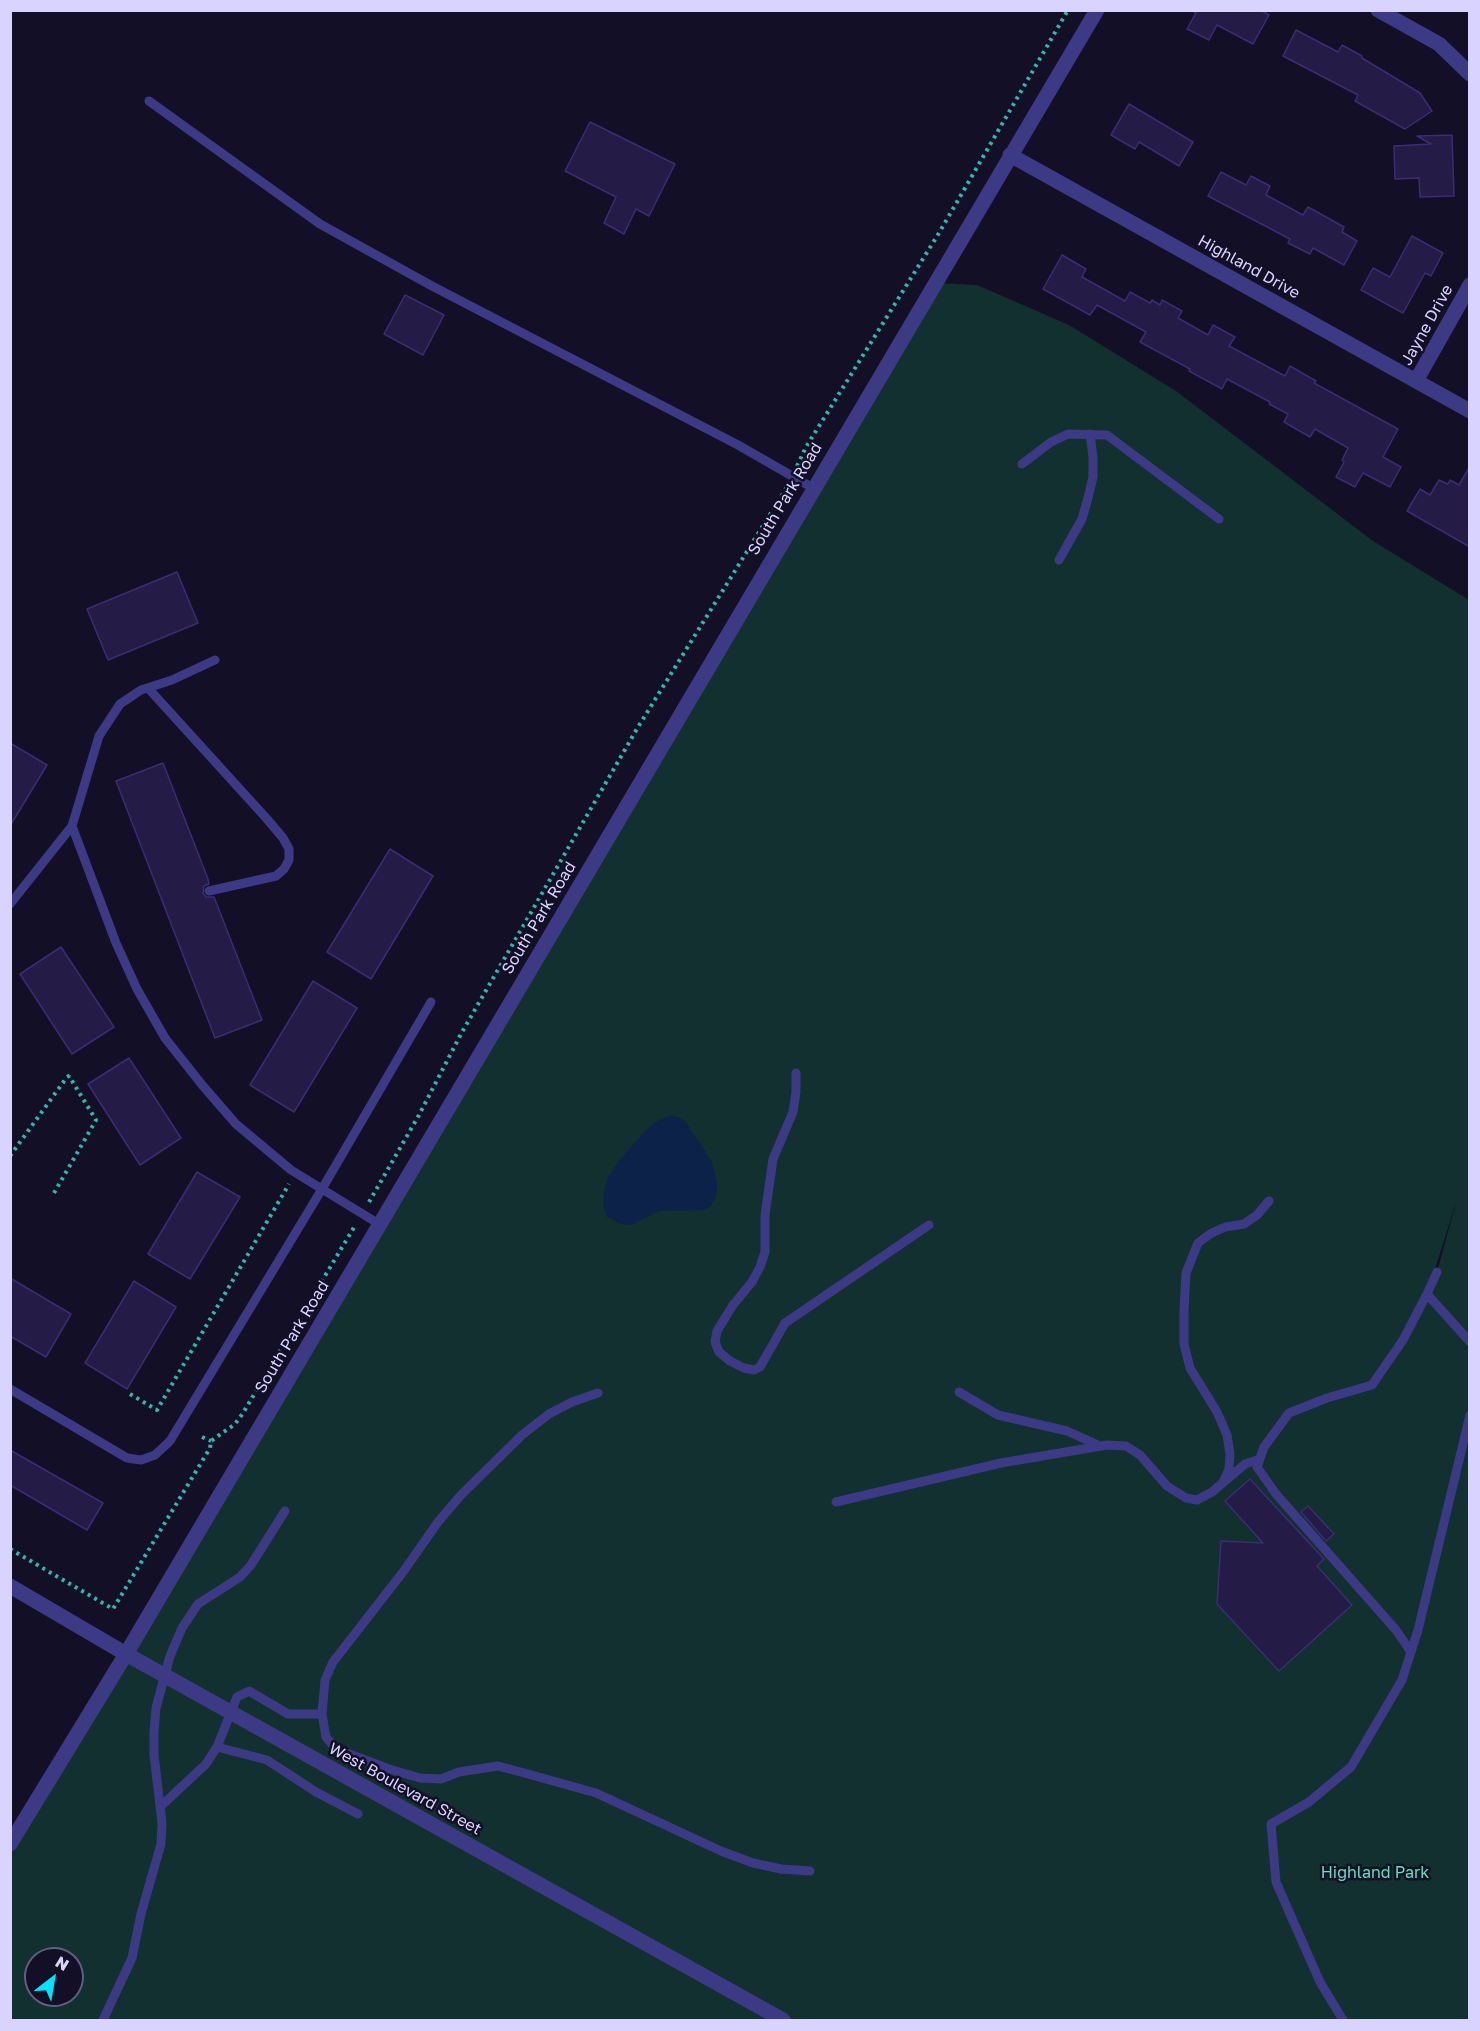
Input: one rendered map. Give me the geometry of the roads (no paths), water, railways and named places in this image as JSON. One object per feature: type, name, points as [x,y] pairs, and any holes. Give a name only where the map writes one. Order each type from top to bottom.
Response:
[{"type":"street","name":"South Park Road","points":[[12,1839],[126,1653],[1097,10]]},
{"type":"street","points":[[1378,10],[1439,44],[1470,74]]},
{"type":"street","name":"Highland Drive","points":[[1010,155],[1470,411]]},
{"type":"street","name":"Jayne Drive","points":[[1416,381],[1470,285]]},
{"type":"street","name":"West Boulevard Street","points":[[10,1586],[166,1676],[783,2020]]},
{"type":"lane","points":[[149,101],[320,224],[432,286],[738,445],[813,488]]},
{"type":"lane","points":[[1022,464],[1052,442],[1068,434],[1107,435],[1219,519]]},
{"type":"lane","points":[[1059,560],[1082,519],[1088,498],[1093,477],[1090,434]]},
{"type":"lane","points":[[10,904],[72,826],[99,736],[120,704],[141,690],[172,680],[215,660]]},
{"type":"lane","points":[[148,688],[284,838],[289,849],[289,860],[276,876],[209,891]]},
{"type":"lane","points":[[72,826],[116,943],[137,989],[165,1038],[236,1124],[296,1173],[379,1224]]},
{"type":"lane","points":[[10,1389],[127,1458],[141,1460],[155,1455],[170,1441],[322,1189],[431,1002]]},
{"type":"lane","points":[[796,1073],[793,1112],[773,1159],[767,1196],[765,1252],[752,1282],[733,1305],[717,1331],[715,1342],[719,1352],[744,1368],[754,1370],[760,1367],[785,1323],[929,1225]]},
{"type":"lane","points":[[1223,1483],[1229,1468],[1230,1454],[1227,1435],[1217,1412],[1190,1368],[1184,1344],[1186,1273],[1198,1243],[1225,1227],[1244,1224],[1257,1215],[1269,1201]]},
{"type":"lane","points":[[1411,1652],[1396,1630],[1276,1494],[1257,1467],[1264,1448],[1289,1413],[1327,1398],[1372,1385],[1403,1340],[1437,1272]]},
{"type":"lane","points":[[1427,1294],[1470,1342]]},
{"type":"lane","points":[[959,1392],[998,1415],[1067,1431],[1100,1446]]},
{"type":"lane","points":[[598,1393],[572,1402],[549,1414],[522,1435],[460,1495],[438,1522],[403,1572],[333,1662],[325,1680],[322,1714],[326,1737],[336,1749],[420,1778],[441,1779],[459,1772],[498,1766],[596,1793],[721,1851],[753,1863],[782,1869],[810,1871]]},
{"type":"lane","points":[[1342,2020],[1320,1983],[1276,1882],[1271,1824],[1309,1802],[1351,1767],[1401,1680],[1418,1630],[1470,1415]]},
{"type":"lane","points":[[836,1502],[1001,1463],[1100,1446],[1126,1446],[1140,1455],[1167,1486],[1186,1498],[1197,1500],[1212,1492],[1245,1464],[1260,1459]]},
{"type":"lane","points":[[103,2020],[132,1958],[141,1914],[161,1844],[161,1806],[154,1755],[154,1732],[156,1708],[170,1656],[182,1628],[198,1604],[240,1576],[250,1565],[285,1511]]},
{"type":"lane","points":[[161,1806],[206,1764],[217,1747],[237,1697],[249,1691],[288,1714],[322,1714]]},
{"type":"lane","points":[[217,1747],[267,1760],[358,1814]]},
{"type":"water","points":[[669,1116],[685,1121],[711,1160],[717,1182],[717,1193],[710,1207],[704,1210],[659,1211],[633,1224],[624,1225],[607,1217],[603,1206],[607,1179],[618,1162],[646,1130],[660,1119]]},
{"type":"park label","name":"Highland Park","points":[[1375,1873]]}]
